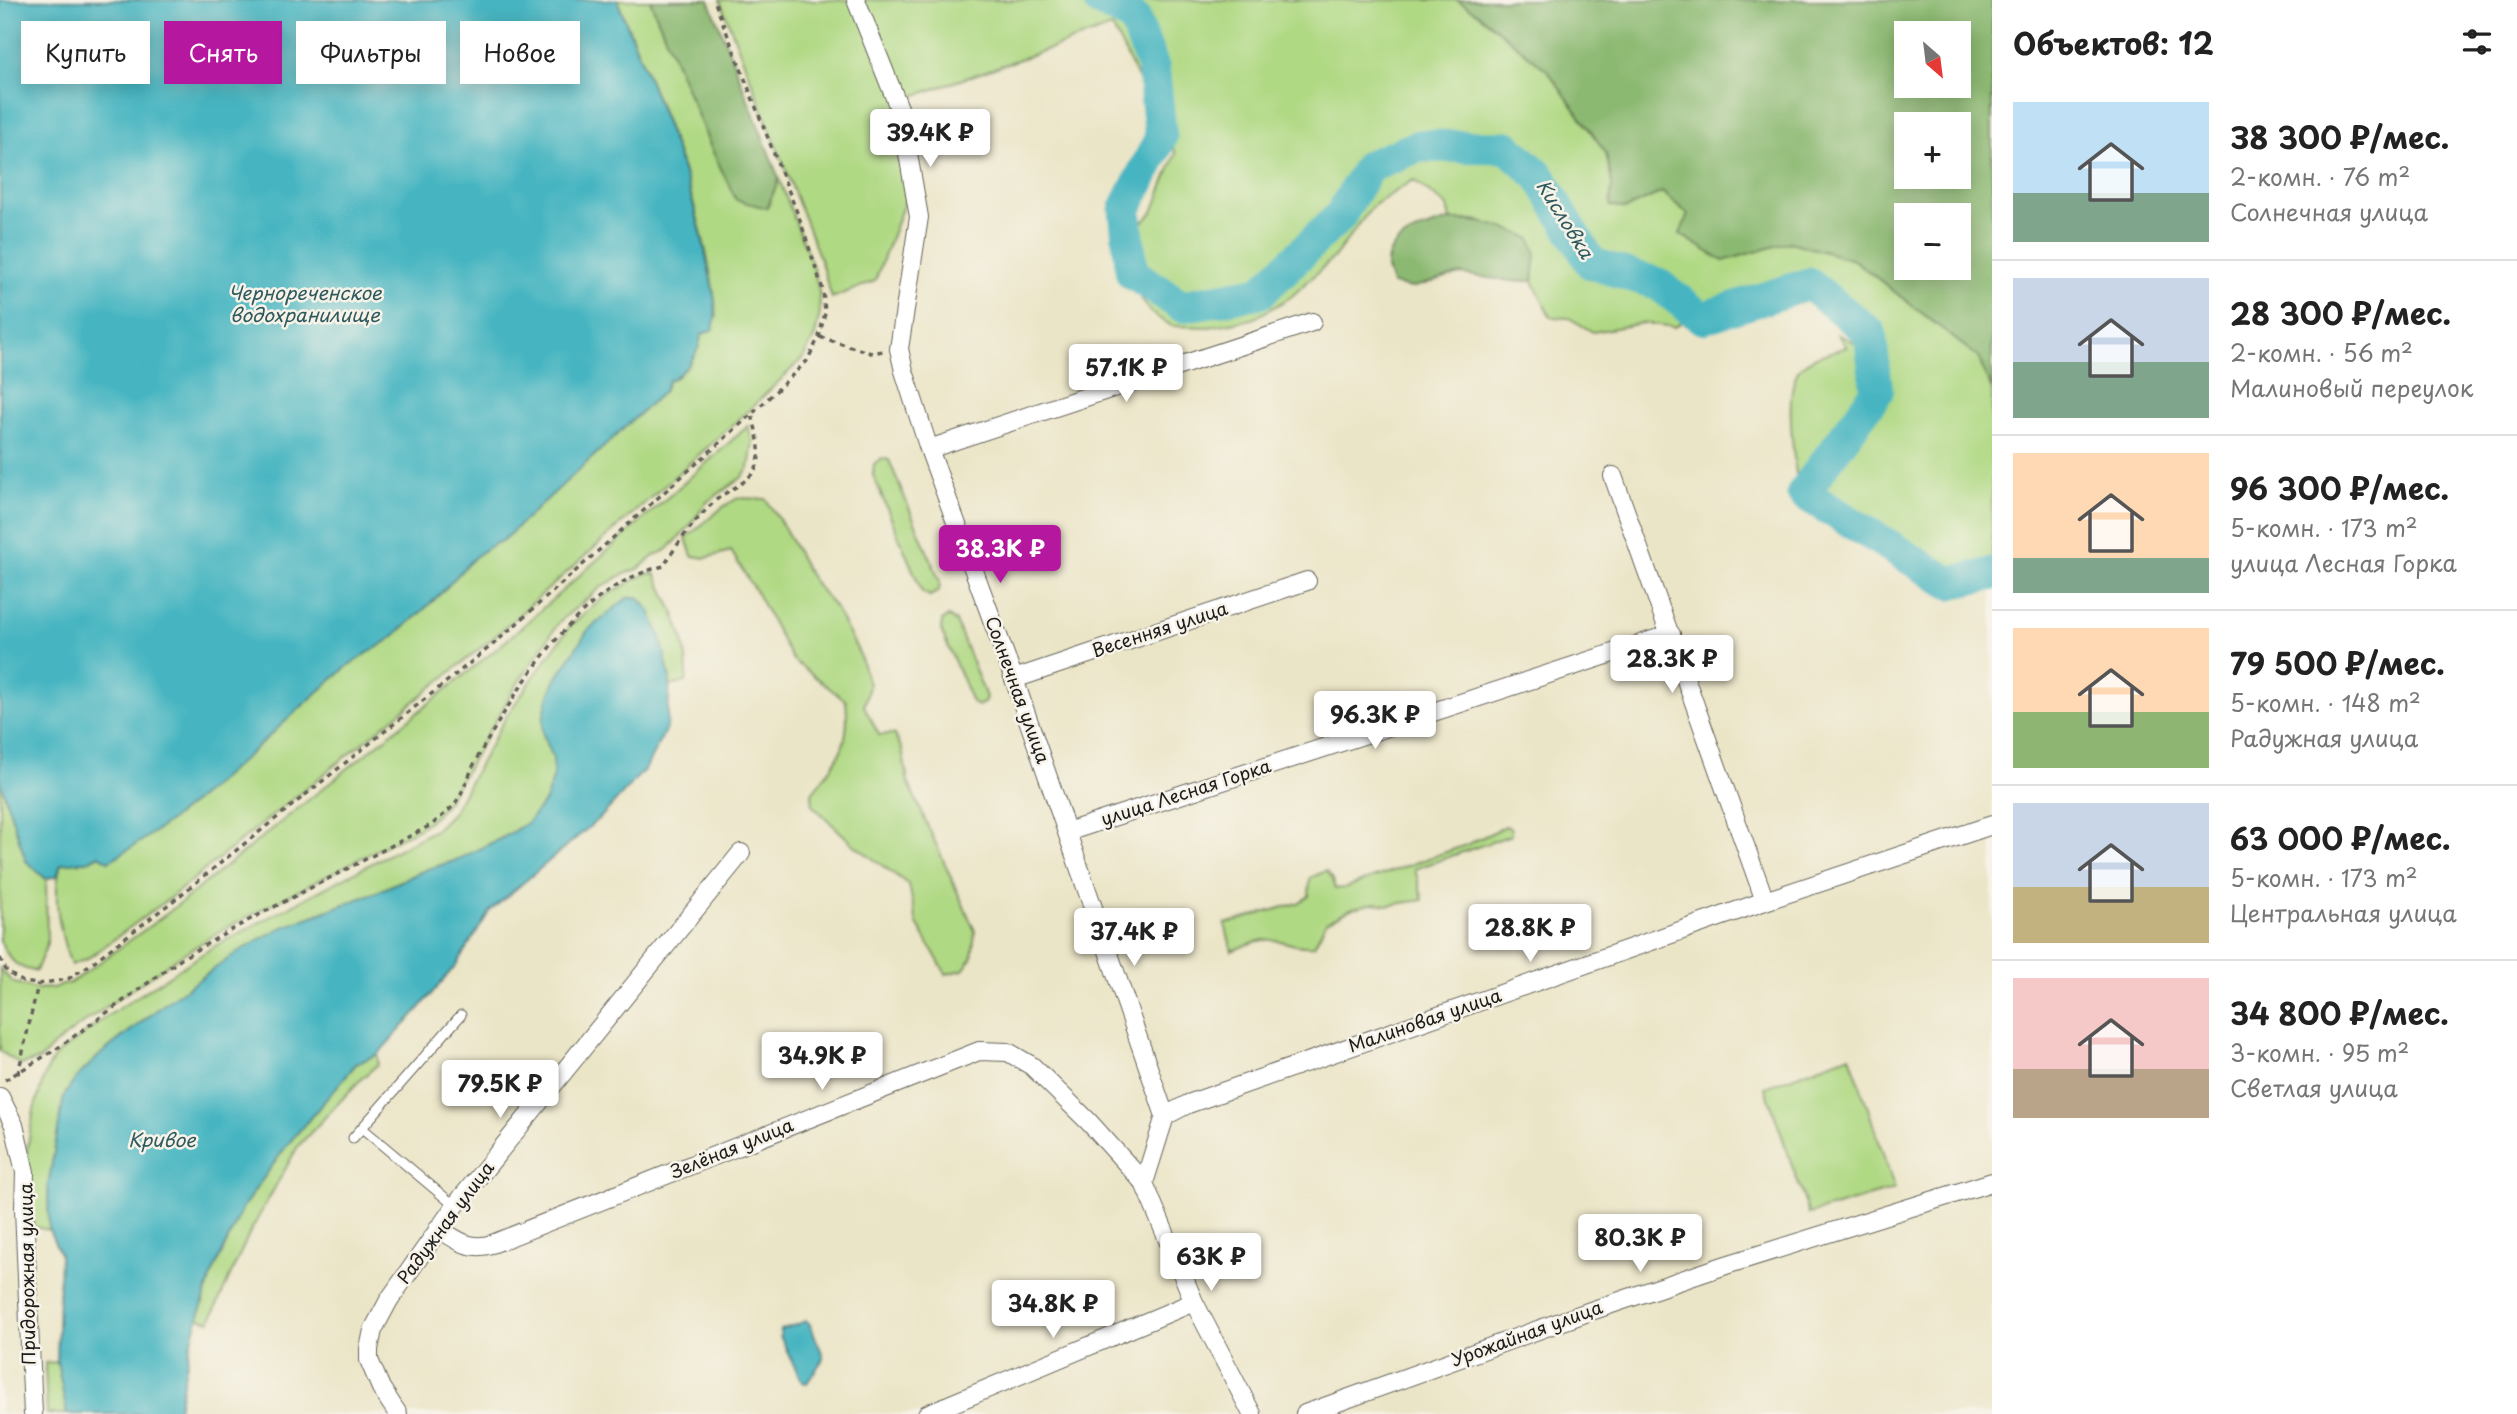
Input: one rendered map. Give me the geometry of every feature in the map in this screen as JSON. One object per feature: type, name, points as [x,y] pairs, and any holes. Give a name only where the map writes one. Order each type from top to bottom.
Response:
[{"type":"street","points":[[856,0],[901,113],[919,217],[899,349]]},
{"type":"street","points":[[929,449],[1312,322]]},
{"type":"street","name":"Солнечная улица","points":[[899,349],[929,449],[1067,832]]},
{"type":"street","points":[[1613,476],[1765,901]]},
{"type":"street","name":"Весенняя улица","points":[[1014,679],[1307,580]]},
{"type":"street","name":"улица Лесная Горка","points":[[1067,832],[1671,634]]},
{"type":"street","name":"Малиновая улица","points":[[1165,1116],[1188,1104],[1765,901],[1992,825]]},
{"type":"street","points":[[1067,832],[1165,1116],[1144,1184]]},
{"type":"street","name":"Радужная улица","points":[[398,1414],[374,1374],[369,1360],[373,1330],[389,1300],[455,1206],[741,853]]},
{"type":"street","name":"Зелёная улица","points":[[438,1228],[467,1246],[479,1248],[492,1244],[979,1051],[1008,1052],[1032,1066],[1089,1122],[1144,1184],[1194,1302],[1252,1414]]},
{"type":"street","name":"Придорожная улица","points":[[0,1097],[14,1125],[25,1172],[24,1222],[33,1414]]},
{"type":"street","name":"Урожайная улица","points":[[1305,1414],[1687,1278],[1992,1182]]},
{"type":"street","points":[[927,1414],[1194,1302]]},
{"type":"lane","points":[[353,1138],[461,1015]]},
{"type":"lane","points":[[362,1128],[455,1206]]},
{"type":"path","points":[[0,958],[7,972],[23,982],[38,984],[68,979],[173,901],[496,642],[752,414],[807,361],[819,337],[825,313],[823,290],[817,268],[714,0]]},
{"type":"path","points":[[819,337],[871,353],[899,349]]},
{"type":"path","points":[[0,1082],[18,1074],[184,957],[433,824],[456,802],[473,764],[504,712],[570,621],[616,584],[640,571],[664,566],[674,548],[716,500],[749,478],[758,462],[752,414]]},
{"type":"path","points":[[18,1074],[38,984]]},
{"type":"green space","points":[[617,0],[650,0],[712,150],[767,208],[779,179],[814,270],[819,291],[820,313],[815,336],[803,358],[748,411],[493,638],[171,897],[87,959],[71,965],[58,915],[57,889],[61,864],[88,861],[99,855],[109,861],[142,841],[204,794],[349,665],[394,636],[436,598],[476,556],[502,541],[664,391],[668,381],[678,376],[701,335],[717,317],[711,276],[691,195],[664,116]]},
{"type":"green space","points":[[650,0],[709,0],[779,179],[767,208],[736,200],[712,150]]},
{"type":"green space","points":[[720,0],[1457,0],[1476,12],[1548,71],[1606,153],[1612,183],[1626,208],[1662,192],[1688,214],[1723,261],[1790,242],[1854,260],[1978,357],[1992,390],[1992,568],[1953,577],[1906,551],[1884,529],[1874,530],[1816,493],[1818,486],[1837,466],[1877,400],[1882,385],[1882,359],[1862,341],[1831,321],[1794,284],[1714,309],[1703,309],[1658,276],[1596,259],[1560,219],[1547,175],[1528,157],[1503,144],[1417,142],[1388,152],[1366,164],[1331,219],[1306,245],[1263,281],[1247,288],[1207,296],[1171,291],[1154,283],[1140,271],[1134,231],[1153,212],[1176,153],[1112,27],[914,96],[895,113],[908,192],[875,281],[832,298],[820,259]]},
{"type":"green space","points":[[1457,0],[1992,0],[1992,390],[1978,357],[1854,260],[1790,242],[1723,261],[1680,234],[1688,214],[1662,192],[1626,209],[1610,206],[1612,183],[1606,153],[1548,71],[1476,12]]},
{"type":"green space","points":[[1429,150],[1516,161],[1536,175],[1542,204],[1558,231],[1587,267],[1603,278],[1641,281],[1669,303],[1683,321],[1675,327],[1643,323],[1593,332],[1569,318],[1550,317],[1533,281],[1536,254],[1477,220],[1450,220],[1447,206],[1413,180],[1373,206],[1334,257],[1291,297],[1253,319],[1209,327],[1172,326],[1151,313],[1129,281],[1153,299],[1179,311],[1208,312],[1250,304],[1281,285],[1346,220],[1373,172],[1390,162]]},
{"type":"green space","points":[[1450,220],[1492,225],[1531,239],[1536,254],[1533,281],[1460,274],[1411,288],[1392,284],[1387,268],[1388,257],[1393,248],[1409,235]]},
{"type":"green space","points":[[1838,335],[1857,344],[1867,356],[1872,376],[1871,395],[1828,444],[1798,490],[1792,444],[1792,390],[1802,366],[1823,354],[1847,347]]},
{"type":"green space","points":[[748,426],[753,442],[749,468],[741,478],[706,503],[689,527],[667,550],[655,555],[638,569],[600,588],[560,621],[516,686],[449,799],[436,815],[421,827],[226,928],[178,957],[79,1026],[41,1059],[21,1065],[0,1051],[0,968],[12,982],[36,989],[70,983],[89,970],[169,912],[499,647]]},
{"type":"green space","points":[[882,458],[889,460],[940,582],[939,591],[930,596],[922,592],[873,475],[874,464]]},
{"type":"green space","points":[[738,498],[766,499],[811,578],[836,609],[859,653],[869,685],[864,706],[879,735],[894,734],[902,749],[908,782],[975,931],[972,958],[963,970],[946,974],[917,924],[909,885],[853,844],[813,806],[812,793],[841,751],[846,730],[846,701],[792,659],[731,551],[706,558],[692,556],[686,538]]},
{"type":"green space","points":[[655,573],[683,640],[686,682],[670,686],[661,638],[569,660],[556,679],[543,734],[553,758],[553,779],[545,801],[528,822],[454,861],[281,928],[238,952],[167,1002],[102,1053],[76,1078],[48,1185],[49,1230],[34,1227],[27,1150],[34,1110],[44,1077],[54,1057],[106,1017],[213,947],[435,830],[453,812],[507,715],[570,626],[608,594],[645,574]]},
{"type":"green space","points":[[948,616],[956,622],[986,697],[984,703],[977,706],[972,702],[941,630],[942,621]]},
{"type":"green space","points":[[0,781],[26,861],[46,879],[47,944],[36,971],[23,968],[14,962],[0,941]]},
{"type":"green space","points":[[1506,826],[1511,829],[1511,835],[1415,869],[1423,900],[1389,905],[1375,903],[1353,908],[1326,922],[1314,946],[1264,940],[1232,951],[1225,924],[1298,903],[1309,896],[1310,878],[1326,871],[1333,879],[1335,889],[1344,888],[1466,845]]},
{"type":"green space","points":[[378,1054],[378,1064],[298,1146],[249,1234],[210,1321],[198,1318],[210,1279],[243,1207],[287,1145],[356,1064]]},
{"type":"green space","points":[[1850,1055],[1895,1189],[1809,1214],[1765,1087]]},
{"type":"green space","points":[[57,1362],[67,1414],[47,1414],[45,1363]]},
{"type":"water","name":"Чернореченское водохранилище","points":[[0,0],[617,0],[682,167],[702,236],[714,293],[713,329],[701,335],[698,349],[685,368],[668,381],[664,391],[502,541],[476,556],[436,598],[394,636],[349,665],[204,794],[142,841],[109,861],[99,855],[88,861],[61,864],[57,876],[46,879],[26,861],[0,781]]},
{"type":"water","name":"Кривое","points":[[638,597],[650,611],[661,638],[670,679],[667,727],[646,768],[602,816],[490,911],[456,965],[419,1009],[378,1054],[356,1064],[287,1145],[243,1207],[210,1279],[190,1346],[177,1414],[67,1414],[57,1362],[60,1254],[49,1230],[48,1185],[64,1096],[76,1078],[102,1053],[167,1002],[238,952],[281,928],[454,861],[528,822],[545,801],[553,779],[553,758],[543,734],[543,719],[556,679],[588,630],[627,598]]},
{"type":"water","points":[[806,1321],[823,1355],[807,1383],[802,1382],[780,1336],[781,1330]]},
{"type":"waterway","name":"Кисловка","points":[[1099,0],[1134,18],[1153,67],[1161,137],[1125,210],[1132,273],[1182,306],[1261,292],[1340,216],[1369,166],[1419,146],[1507,147],[1540,177],[1591,263],[1658,284],[1702,318],[1809,284],[1870,333],[1877,392],[1803,493],[1950,583],[1992,574]]}]
